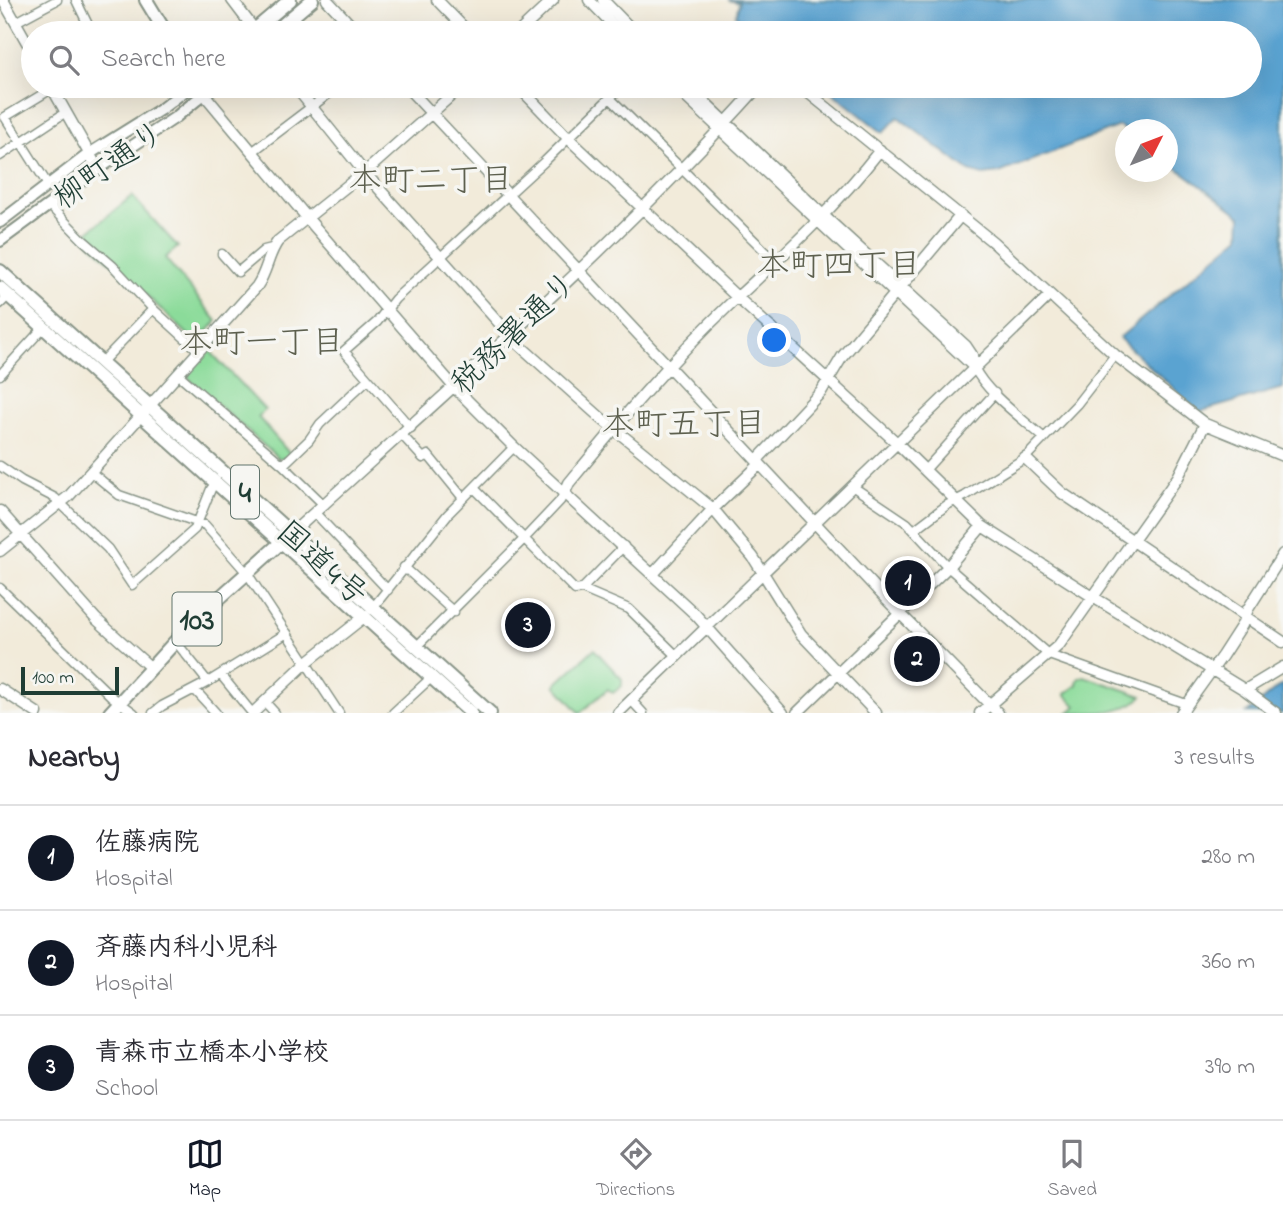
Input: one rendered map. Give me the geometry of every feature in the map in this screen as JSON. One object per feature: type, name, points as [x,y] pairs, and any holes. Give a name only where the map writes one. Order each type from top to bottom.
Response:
[{"type":"main road","points":[[146,0],[159,21]]},
{"type":"main road","points":[[266,21],[290,0]]},
{"type":"main road","points":[[287,21],[312,0]]},
{"type":"main road","name":"柳町通り","points":[[0,222],[89,154],[175,98]]},
{"type":"main road","name":"柳町通り","points":[[0,241],[98,169],[176,117],[195,98]]},
{"type":"main road","name":"国道4号","points":[[0,271],[101,363],[216,483],[287,538]]},
{"type":"main road","name":"国道4号","points":[[3,296],[145,411],[369,612],[471,713]]},
{"type":"main road","name":"103","points":[[110,713],[195,620],[287,538]]},
{"type":"main road","name":"国道4号","points":[[369,612],[416,647],[490,713]]},
{"type":"street","points":[[3,0],[21,31]]},
{"type":"street","points":[[16,22],[57,0]]},
{"type":"street","points":[[76,0],[86,21]]},
{"type":"street","points":[[232,0],[246,21]]},
{"type":"street","points":[[327,0],[347,21]]},
{"type":"street","points":[[437,0],[457,21]]},
{"type":"street","points":[[531,21],[553,0]]},
{"type":"street","points":[[589,0],[609,21]]},
{"type":"street","points":[[603,0],[623,21]]},
{"type":"street","points":[[35,98],[5,117],[48,185]]},
{"type":"street","points":[[58,98],[98,169]]},
{"type":"street","points":[[212,98],[252,152],[307,218],[455,388],[514,447],[624,546],[708,628],[783,713]]},
{"type":"street","points":[[304,98],[364,172],[510,336],[613,428],[713,509],[763,571],[794,625],[876,713]]},
{"type":"street","points":[[252,152],[324,98]]},
{"type":"street","points":[[417,98],[814,522],[994,709]]},
{"type":"street","points":[[222,254],[238,272],[264,250],[272,248],[449,98]]},
{"type":"street","points":[[530,98],[569,139],[897,443],[982,526],[1245,690],[1276,713]]},
{"type":"street","points":[[411,428],[344,351],[377,322],[395,299],[610,98],[776,262]]},
{"type":"street","points":[[688,98],[722,126],[820,219],[971,350],[979,377],[1044,438]]},
{"type":"street","points":[[698,98],[722,126]]},
{"type":"street","name":"税務署通り","points":[[287,538],[510,336],[681,168],[748,98]]},
{"type":"street","points":[[815,98],[961,215],[1115,355],[1205,424],[1283,456]]},
{"type":"street","points":[[0,156],[66,112]]},
{"type":"street","points":[[416,647],[454,612],[560,501],[569,483],[613,428],[738,298],[820,219],[880,150]]},
{"type":"street","points":[[49,205],[199,351]]},
{"type":"street","points":[[653,574],[759,462],[821,391],[842,357],[961,215]]},
{"type":"street","points":[[0,551],[60,504],[199,351],[263,278],[272,248]]},
{"type":"street","points":[[618,713],[1049,295]]},
{"type":"street","points":[[101,363],[153,309]]},
{"type":"street","points":[[0,375],[43,328]]},
{"type":"street","points":[[914,530],[947,505],[1025,458],[1077,404],[1115,355]]},
{"type":"street","points":[[178,374],[283,465],[324,505]]},
{"type":"street","points":[[283,465],[309,440],[320,424],[368,379]]},
{"type":"street","points":[[925,470],[995,393]]},
{"type":"street","points":[[979,713],[994,709],[1049,655],[1178,477],[1205,424]]},
{"type":"street","points":[[402,435],[423,458],[428,455],[463,498]]},
{"type":"street","points":[[221,674],[253,713],[307,662],[369,612],[463,498],[514,447]]},
{"type":"street","points":[[1025,458],[1062,494],[1282,640]]},
{"type":"street","points":[[0,466],[55,498],[108,549],[132,585],[195,529],[216,483]]},
{"type":"street","points":[[90,472],[119,495],[205,525],[247,573],[339,713]]},
{"type":"street","points":[[852,486],[914,530],[948,567],[1049,655],[1184,709],[1242,625],[1283,554]]},
{"type":"street","points":[[474,488],[575,590],[582,589],[629,609],[677,656]]},
{"type":"street","points":[[0,511],[96,619],[151,668]]},
{"type":"street","points":[[315,513],[388,590]]},
{"type":"street","points":[[797,713],[948,567],[982,526]]},
{"type":"street","points":[[582,589],[624,546]]},
{"type":"street","points":[[404,567],[454,612]]},
{"type":"street","points":[[0,588],[134,713]]},
{"type":"street","points":[[153,713],[286,633]]},
{"type":"street","points":[[176,642],[208,682]]},
{"type":"street","points":[[1245,690],[1283,667]]},
{"type":"street","points":[[393,713],[432,677]]},
{"type":"street","points":[[0,689],[37,713]]},
{"type":"street","points":[[195,690],[216,713]]},
{"type":"street","points":[[631,700],[643,713]]},
{"type":"street","points":[[265,702],[275,713]]},
{"type":"green space","points":[[132,196],[178,247],[165,258],[217,321],[197,343],[83,236]]},
{"type":"green space","points":[[208,349],[265,410],[258,417],[290,454],[286,458],[278,458],[188,378],[189,369]]},
{"type":"green space","points":[[594,649],[622,679],[622,686],[613,693],[608,689],[580,713],[555,685]]},
{"type":"green space","points":[[1084,676],[1142,696],[1136,702],[1119,709],[1068,713],[1076,706],[1065,694]]},
{"type":"water","points":[[728,0],[1283,0],[1283,388],[1199,412],[1119,338],[1240,236],[1241,216],[1178,169],[1178,119],[1115,119],[1115,128],[999,173],[983,175],[969,171],[898,117],[883,133],[839,98],[1262,98],[1262,21],[742,21],[736,16],[739,2]]},
{"type":"water","points":[[1283,685],[1283,713],[1247,713],[1278,687]]},
{"type":"place","name":"佐藤病院","points":[[908,583]]},
{"type":"place","name":"青森市立橋本小学校","points":[[528,625]]},
{"type":"place","name":"斉藤内科小児科","points":[[917,659]]},
{"type":"district","name":"本町二丁目","points":[[431,178]]},
{"type":"district","name":"本町四丁目","points":[[839,263]]},
{"type":"district","name":"本町一丁目","points":[[262,340]]},
{"type":"district","name":"本町五丁目","points":[[684,422]]}]
